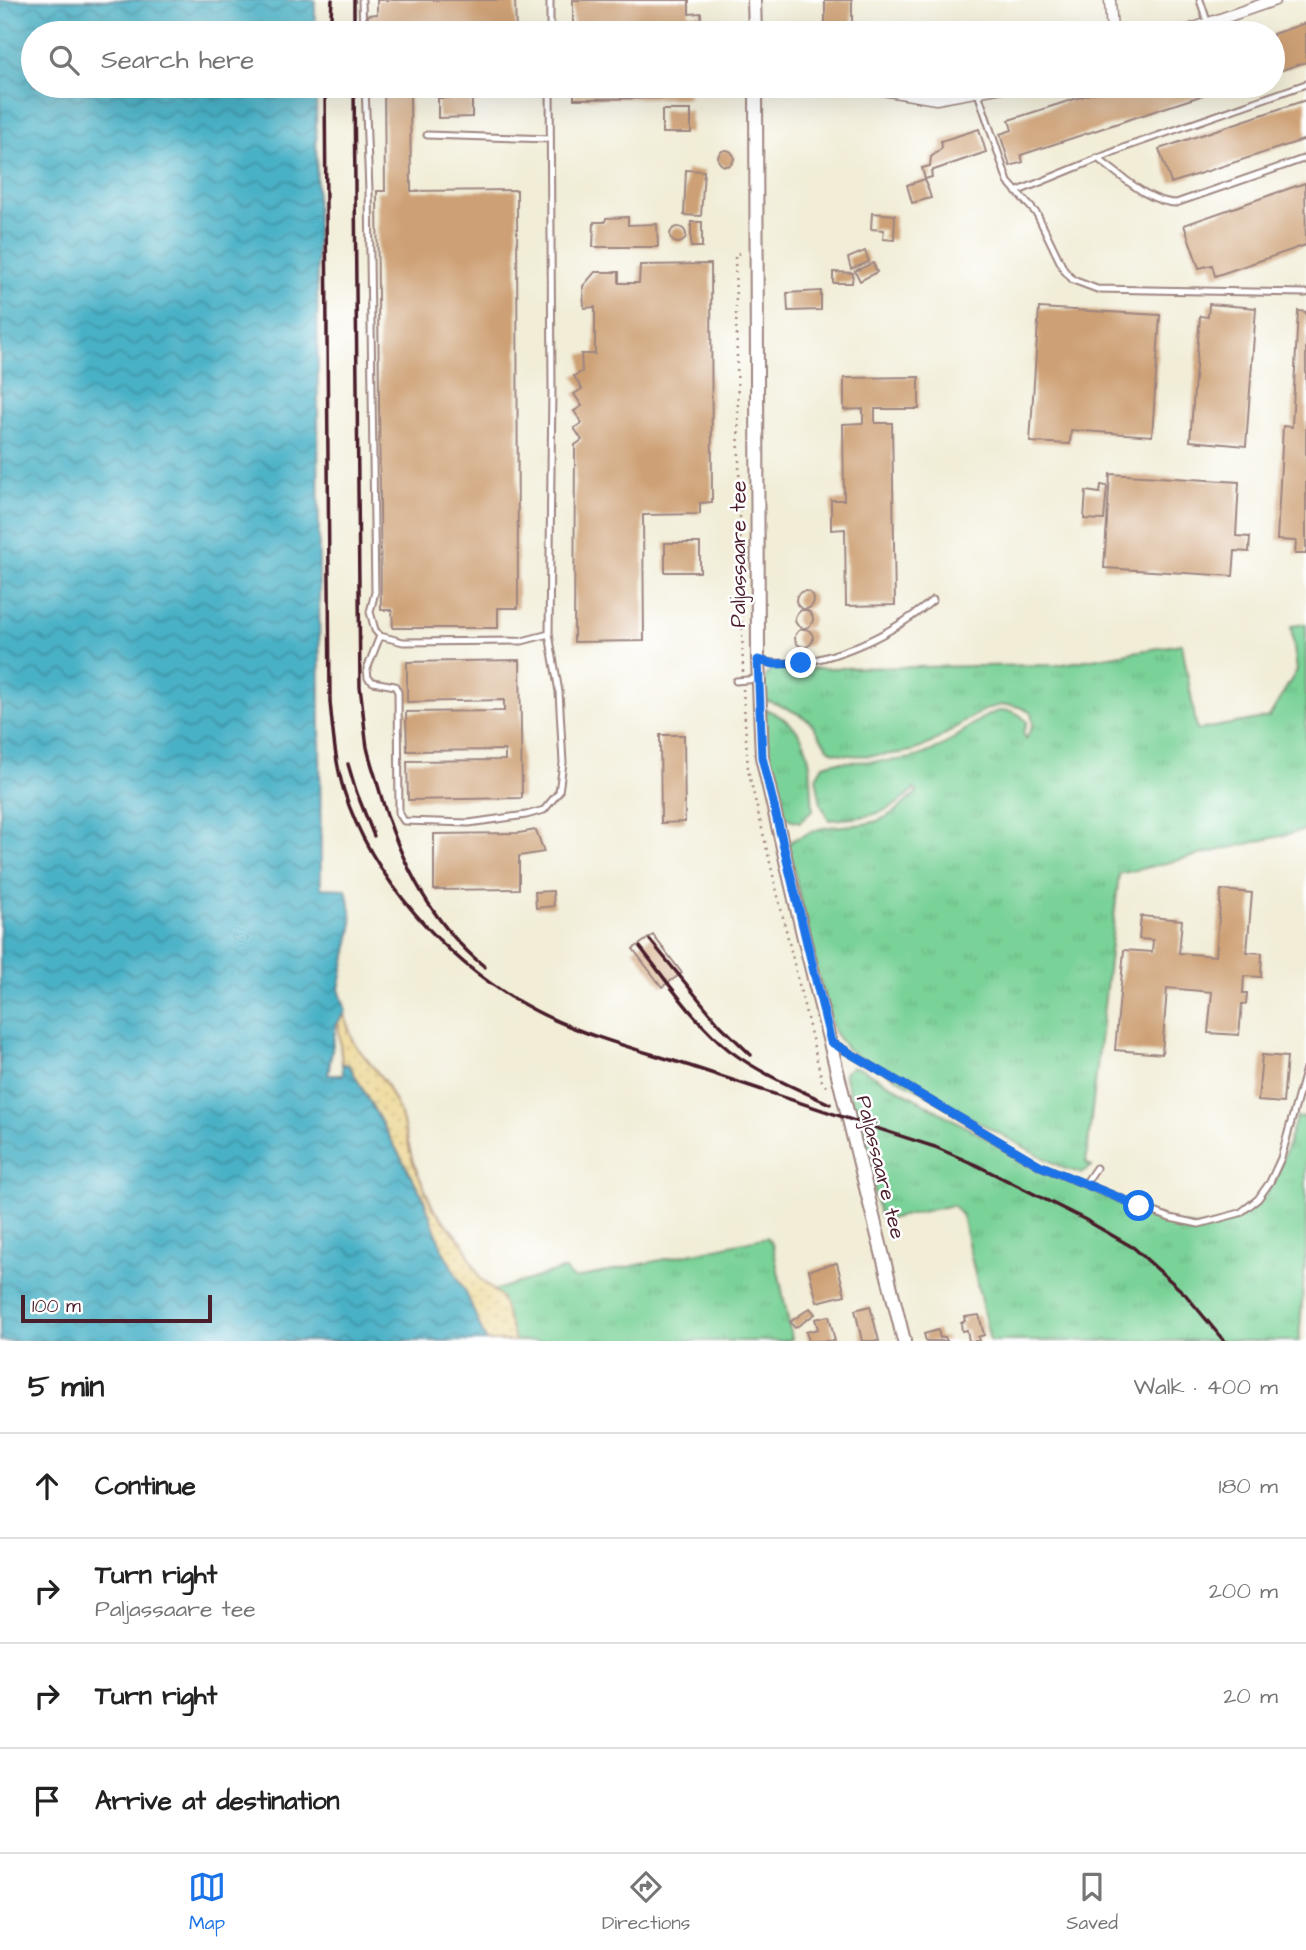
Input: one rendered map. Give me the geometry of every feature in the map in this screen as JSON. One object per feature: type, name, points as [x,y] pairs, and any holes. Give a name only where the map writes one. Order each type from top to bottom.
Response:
[{"type":"street","points":[[754,0],[755,21]]},
{"type":"street","points":[[1110,0],[1111,21]]},
{"type":"street","points":[[1216,21],[1275,0]]},
{"type":"street","name":"Paljassaare tee","points":[[756,98],[758,680],[762,757],[904,1341]]},
{"type":"lane","points":[[362,0],[363,21]]},
{"type":"lane","points":[[550,0],[550,21]]},
{"type":"lane","points":[[1200,0],[1207,21]]},
{"type":"lane","points":[[1285,92],[1306,85]]},
{"type":"lane","points":[[365,98],[375,592],[370,612],[375,630],[380,636],[403,642],[523,641],[548,634]]},
{"type":"lane","points":[[380,636],[367,669],[368,678],[373,682],[395,686],[398,692],[399,813],[404,821],[469,823],[544,810],[558,792],[564,763],[559,692],[548,634],[552,389],[550,98]]},
{"type":"lane","points":[[980,98],[1008,182],[1037,214],[1064,270],[1073,280],[1097,289],[1306,293]]},
{"type":"lane","points":[[1016,192],[1097,158],[1269,98]]},
{"type":"lane","points":[[427,135],[550,139]]},
{"type":"lane","points":[[1097,158],[1154,198],[1176,203],[1306,158]]},
{"type":"lane","points":[[758,660],[774,664],[801,663],[834,653],[897,627],[933,600]]},
{"type":"lane","points":[[737,681],[758,680]]},
{"type":"lane","points":[[831,1042],[1064,1178],[1170,1218],[1199,1224],[1240,1213],[1258,1199],[1270,1182],[1281,1158],[1306,1068]]},
{"type":"lane","points":[[1085,1184],[1096,1168]]},
{"type":"green space","points":[[1306,624],[1306,830],[1119,874],[1086,1163],[1092,1166],[1081,1173],[1063,1168],[847,1049],[834,1032],[788,845],[815,830],[877,821],[894,812],[917,792],[914,789],[895,805],[875,814],[829,820],[821,804],[816,777],[823,765],[834,762],[893,761],[919,756],[942,746],[995,712],[1007,710],[1017,713],[1027,722],[1023,733],[1026,739],[1033,724],[1031,713],[1015,706],[999,706],[968,719],[922,747],[889,754],[846,755],[831,750],[812,724],[803,717],[764,700],[764,683],[769,672],[773,669],[1057,665],[1182,644],[1197,730],[1269,717],[1297,670],[1291,626]]},
{"type":"green space","points":[[765,709],[782,717],[793,727],[807,750],[813,810],[800,822],[786,816],[775,795],[769,765]]},
{"type":"green space","points":[[851,1067],[860,1068],[1073,1182],[1156,1219],[1188,1226],[1231,1221],[1258,1204],[1275,1178],[1296,1118],[1306,1117],[1306,1250],[1299,1341],[990,1341],[962,1216],[953,1205],[888,1219],[880,1217],[844,1073]]},
{"type":"green space","points":[[767,1237],[773,1246],[792,1339],[784,1341],[515,1341],[501,1297],[492,1291],[564,1269],[573,1279]]},
{"type":"sand","points":[[344,1014],[353,1042],[385,1082],[401,1115],[413,1162],[433,1208],[463,1243],[480,1279],[501,1297],[515,1341],[486,1341],[443,1251],[422,1195],[349,1065],[342,1064],[338,1021]]},
{"type":"water","points":[[0,0],[315,0],[315,21],[21,21],[21,98],[316,98],[321,888],[346,889],[352,928],[339,989],[346,1011],[336,1025],[328,1075],[343,1075],[342,1064],[349,1065],[422,1195],[443,1251],[467,1295],[486,1341],[0,1341]]},
{"type":"building","points":[[377,0],[515,0],[516,21],[368,21],[368,15],[377,14]]},
{"type":"building","points":[[573,0],[689,0],[689,14],[701,13],[701,21],[573,21]]},
{"type":"building","points":[[825,0],[852,0],[852,21],[825,21]]},
{"type":"building","points":[[1306,23],[1306,62],[1285,69],[1285,30]]},
{"type":"building","points":[[384,98],[410,98],[411,191],[517,190],[518,608],[498,608],[498,628],[393,628],[392,610],[381,610],[377,191],[385,191]]},
{"type":"building","points":[[438,98],[472,98],[472,117],[438,118]]},
{"type":"building","points":[[574,98],[689,98],[574,99]]},
{"type":"building","points":[[1078,98],[1194,98],[1021,155],[1023,162],[1010,166],[1000,134],[1012,130],[1009,120]]},
{"type":"building","points":[[1306,100],[1306,139],[1171,183],[1159,149]]},
{"type":"building","points":[[662,110],[691,110],[691,133],[662,133]]},
{"type":"building","points":[[979,129],[986,152],[931,171],[932,177],[925,179],[922,168],[930,166],[931,157],[942,148],[941,141]]},
{"type":"building","points":[[726,150],[732,152],[732,164],[726,166],[720,164],[718,158],[720,152]]},
{"type":"building","points":[[686,170],[704,171],[701,216],[684,215]]},
{"type":"building","points":[[925,179],[931,198],[912,203],[907,185]]},
{"type":"building","points":[[1305,183],[1306,245],[1215,276],[1212,265],[1199,268],[1184,225]]},
{"type":"building","points":[[872,213],[895,215],[894,240],[883,239],[884,230],[871,229]]},
{"type":"building","points":[[628,217],[628,225],[657,224],[658,247],[593,247],[594,222],[605,222],[606,218]]},
{"type":"building","points":[[691,222],[702,222],[702,247],[691,247]]},
{"type":"building","points":[[675,227],[681,227],[686,235],[684,241],[675,243],[670,238],[670,232]]},
{"type":"building","points":[[865,251],[869,262],[851,269],[848,258]]},
{"type":"building","points":[[873,263],[877,272],[860,281],[855,271]]},
{"type":"building","points":[[711,264],[712,502],[700,503],[700,514],[643,515],[644,641],[574,642],[575,445],[582,440],[574,428],[582,423],[574,411],[582,406],[574,394],[582,389],[574,376],[582,372],[581,354],[595,354],[595,307],[584,308],[583,286],[595,272],[619,272],[619,283],[639,283],[640,265]]},
{"type":"building","points":[[833,272],[853,273],[852,283],[833,283]]},
{"type":"building","points":[[821,291],[821,310],[788,311],[787,293]]},
{"type":"building","points":[[1209,304],[1256,308],[1246,446],[1190,441],[1200,316],[1208,317]]},
{"type":"building","points":[[1039,308],[1160,315],[1152,436],[1071,430],[1070,444],[1030,442]]},
{"type":"building","points":[[1298,311],[1306,312],[1306,554],[1295,554],[1296,541],[1277,540],[1283,426],[1292,427]]},
{"type":"building","points":[[919,377],[919,409],[875,409],[875,423],[892,423],[895,605],[846,606],[845,529],[831,530],[831,500],[844,500],[843,424],[863,423],[863,409],[844,410],[844,378]]},
{"type":"building","points":[[1110,474],[1239,482],[1236,536],[1250,537],[1249,552],[1235,551],[1233,576],[1104,568]]},
{"type":"building","points":[[1101,485],[1107,486],[1104,520],[1084,519],[1086,491],[1100,493]]},
{"type":"building","points":[[665,543],[700,543],[700,572],[665,572]]},
{"type":"building","points":[[805,591],[811,594],[814,600],[811,606],[805,609],[799,606],[796,600],[799,594]]},
{"type":"building","points":[[804,610],[810,613],[813,619],[810,625],[804,628],[798,625],[795,619],[798,613]]},
{"type":"building","points":[[804,629],[810,632],[813,638],[810,644],[804,647],[798,644],[795,638],[798,632]]},
{"type":"building","points":[[520,660],[522,798],[408,800],[407,761],[505,760],[505,750],[407,751],[406,712],[504,711],[504,700],[407,702],[407,662]]},
{"type":"building","points":[[660,735],[684,735],[685,822],[661,823]]},
{"type":"building","points":[[536,830],[544,852],[519,856],[519,889],[434,890],[434,834],[519,833]]},
{"type":"building","points":[[1221,890],[1252,893],[1247,952],[1262,953],[1261,977],[1244,976],[1243,993],[1247,993],[1246,1004],[1242,1004],[1239,1035],[1208,1033],[1212,992],[1167,988],[1162,1054],[1115,1050],[1124,950],[1152,952],[1153,940],[1139,939],[1141,916],[1182,920],[1179,953],[1216,956]]},
{"type":"building","points":[[553,891],[554,906],[536,908],[535,892]]},
{"type":"building","points":[[653,935],[682,973],[662,987],[633,949]]},
{"type":"building","points":[[1262,1055],[1287,1057],[1283,1103],[1258,1101]]},
{"type":"building","points":[[837,1263],[845,1295],[817,1302],[809,1270]]},
{"type":"building","points":[[870,1306],[879,1341],[862,1341],[855,1310]]},
{"type":"building","points":[[810,1308],[815,1314],[795,1328],[790,1322]]},
{"type":"building","points":[[979,1315],[984,1335],[978,1337],[979,1341],[969,1341],[967,1330],[962,1331],[961,1323],[965,1321],[964,1317]]},
{"type":"building","points":[[829,1316],[835,1341],[809,1341],[806,1332],[818,1329],[815,1319]]},
{"type":"building","points":[[938,1330],[940,1338],[945,1337],[947,1341],[926,1341],[924,1334]]},
{"type":"railway","points":[[331,21],[332,0]]},
{"type":"railway","points":[[354,0],[354,21]]},
{"type":"railway","points":[[325,98],[330,702],[336,758],[344,791],[356,823],[393,885],[415,914],[468,966],[496,987],[545,1016],[610,1041],[935,1147],[976,1165],[1084,1219],[1134,1248],[1185,1294],[1224,1341]]},
{"type":"railway","points":[[354,98],[360,687],[367,747],[396,839],[418,887],[447,930],[485,967]]},
{"type":"railway","points":[[348,764],[374,836]]},
{"type":"railway","points":[[650,940],[720,1025],[751,1055]]},
{"type":"railway","points":[[640,947],[693,1014],[729,1050],[765,1073],[830,1104]]},
{"type":"route","points":[[801,663],[774,664],[758,660],[762,757],[831,1042],[1041,1166],[1064,1178],[1139,1206]]}]
